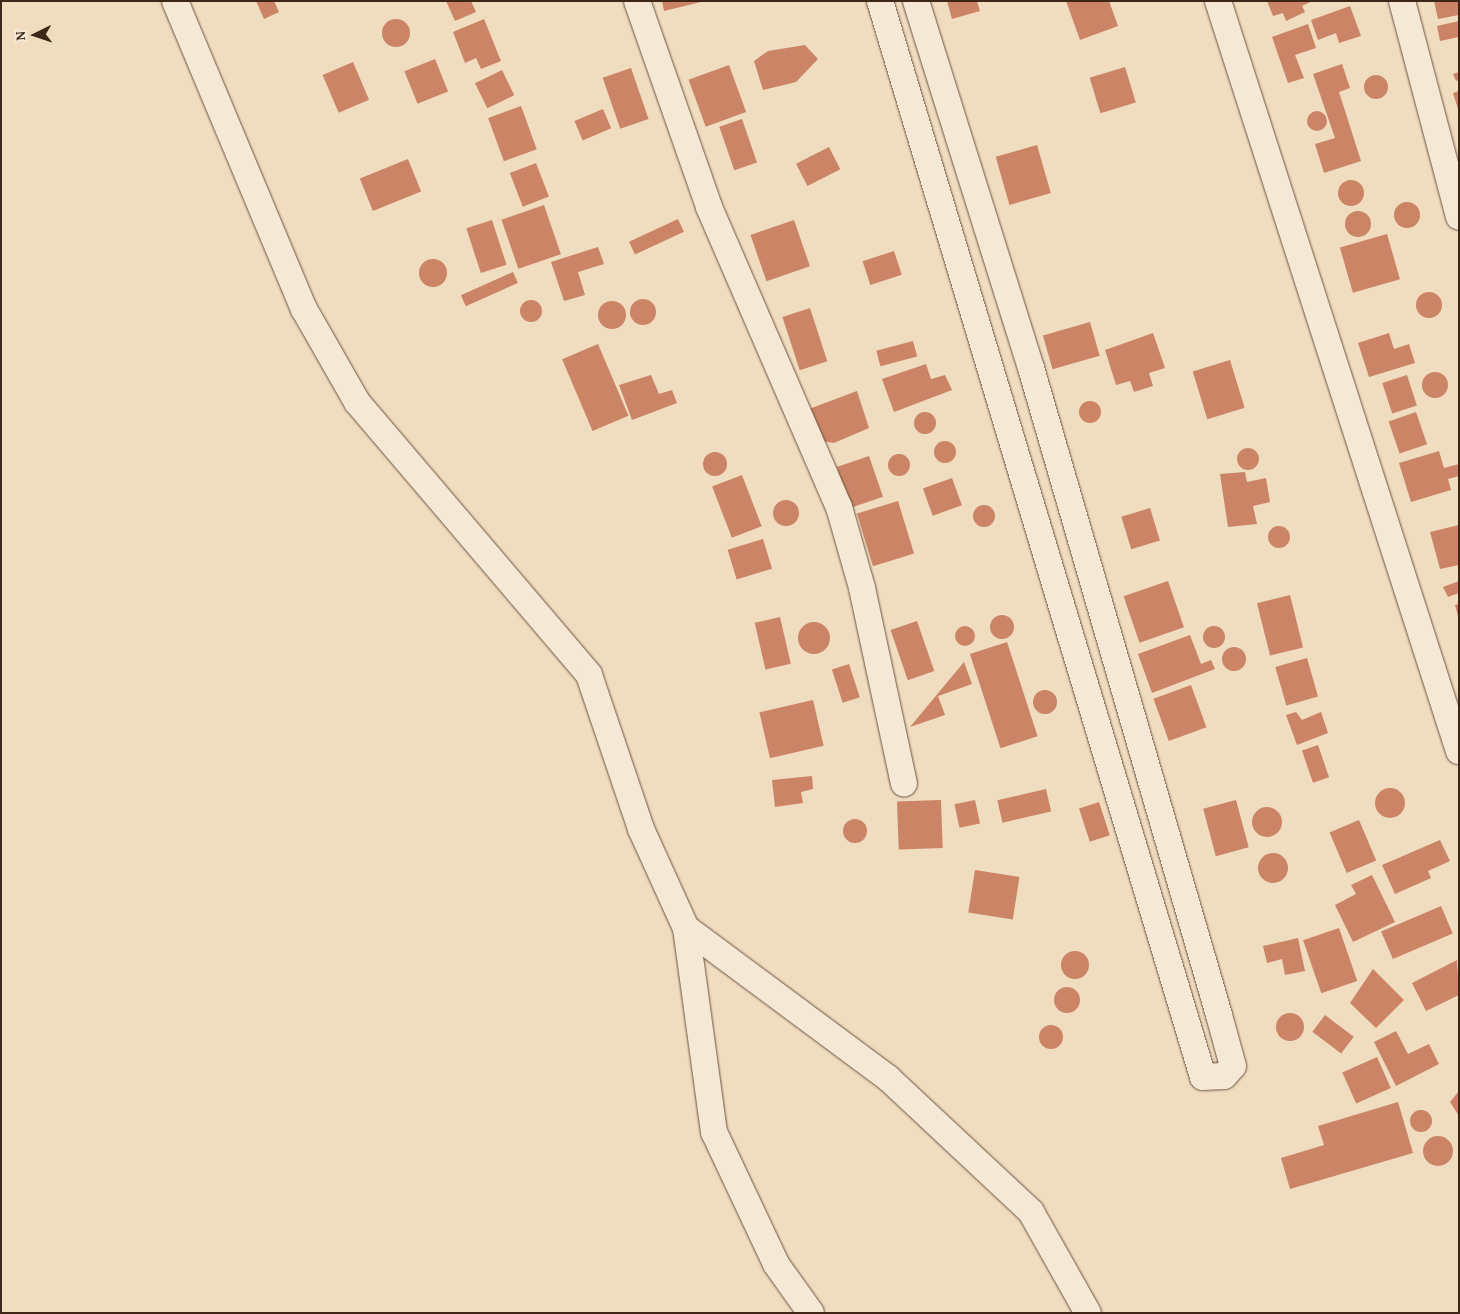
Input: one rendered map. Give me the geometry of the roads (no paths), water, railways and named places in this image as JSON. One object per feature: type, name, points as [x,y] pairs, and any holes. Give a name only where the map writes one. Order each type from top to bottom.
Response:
[{"type":"street","points":[[175,1],[304,309],[357,402],[589,675],[640,829],[686,928],[714,1132],[776,1264],[811,1313]]},
{"type":"street","points":[[637,1],[709,207],[839,507],[862,588],[904,784]]},
{"type":"street","points":[[880,1],[1203,1078],[1224,1076],[1233,1066],[1221,1023],[1030,368],[916,1]]},
{"type":"street","points":[[1218,1],[1459,751]]},
{"type":"street","points":[[1402,1],[1459,217]]},
{"type":"street","points":[[910,104],[944,94]]},
{"type":"street","points":[[993,379],[1030,368]]},
{"type":"street","points":[[686,928],[888,1078],[1031,1212],[1088,1313]]}]
